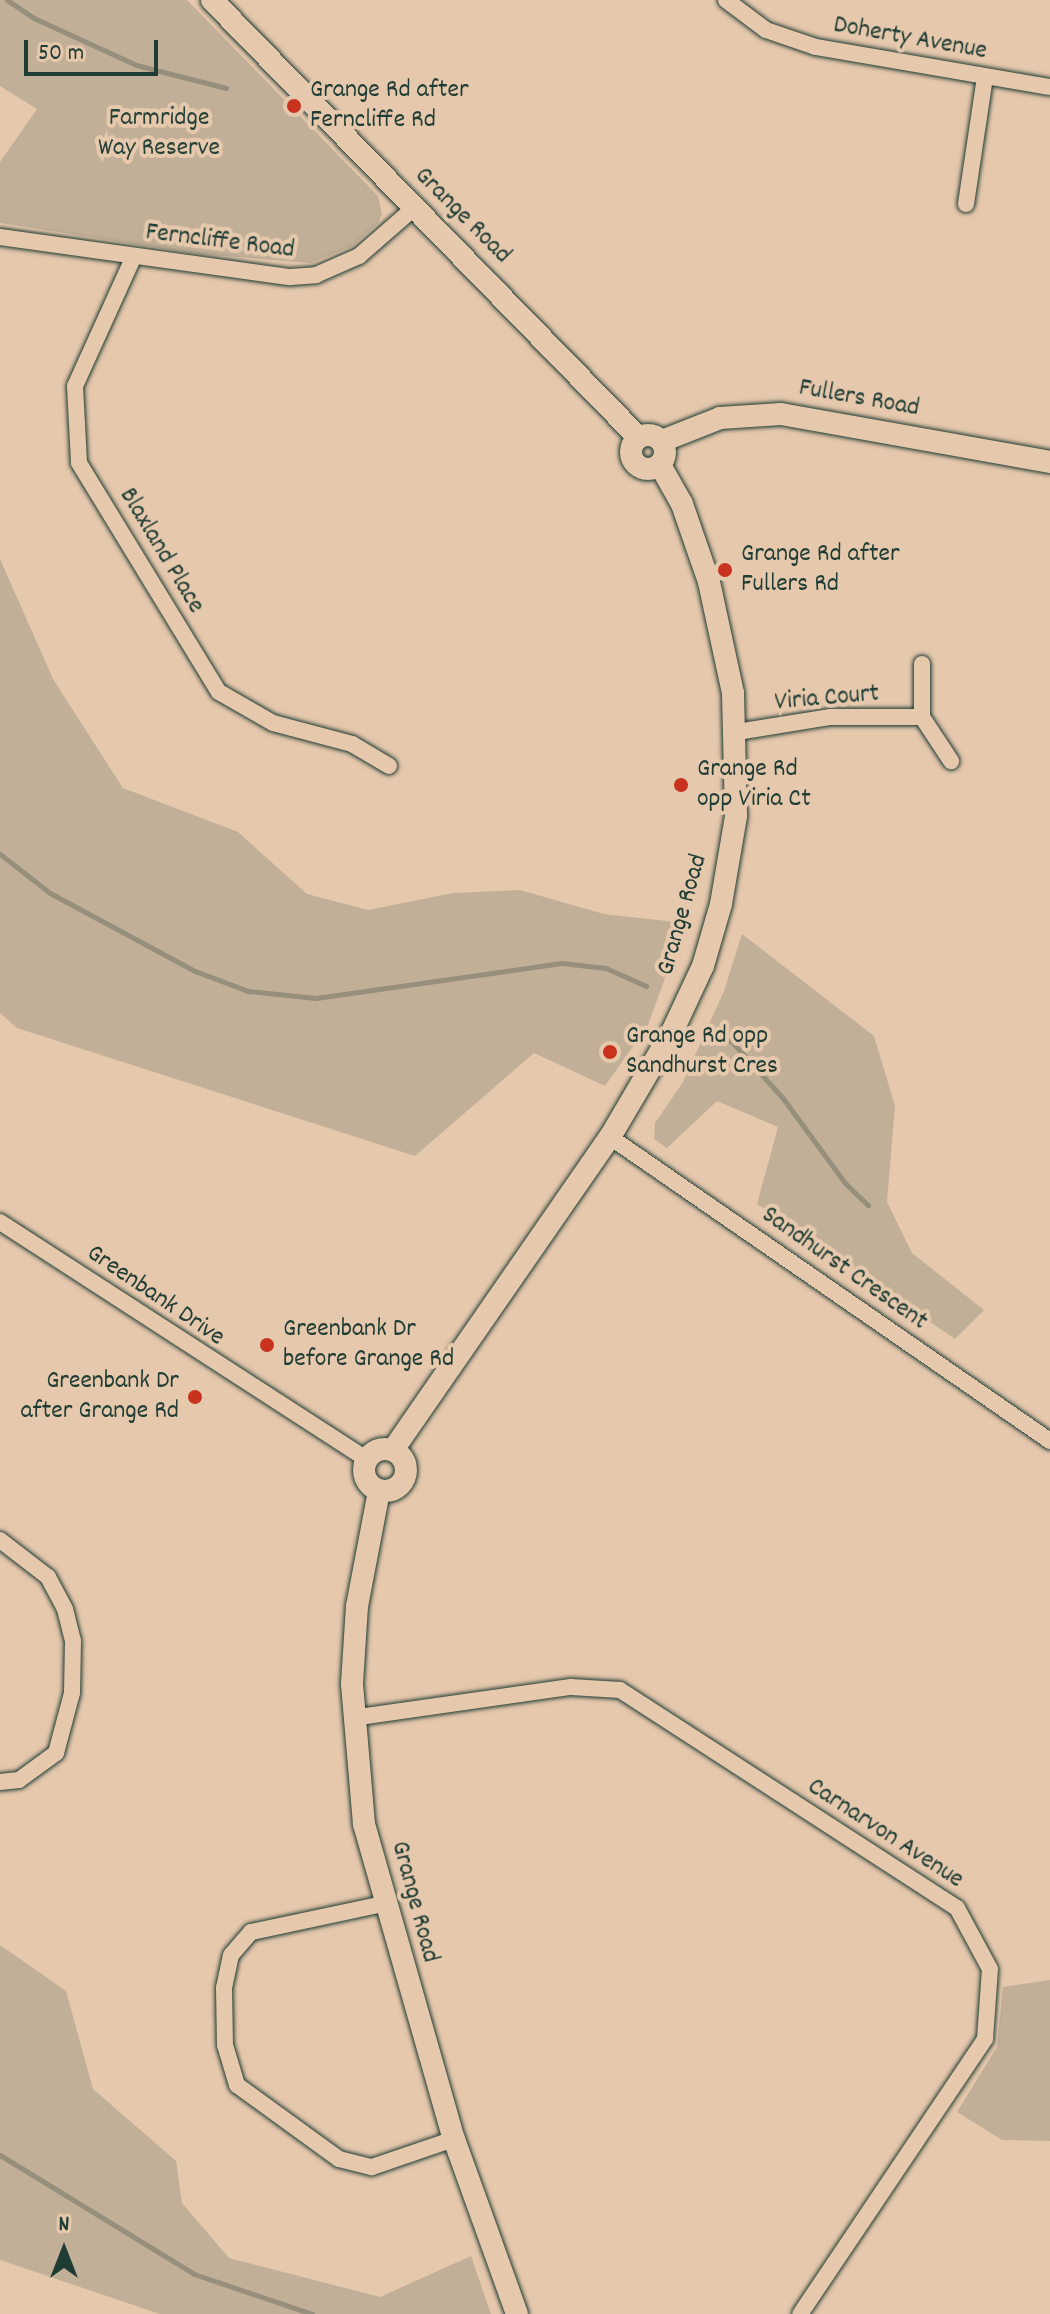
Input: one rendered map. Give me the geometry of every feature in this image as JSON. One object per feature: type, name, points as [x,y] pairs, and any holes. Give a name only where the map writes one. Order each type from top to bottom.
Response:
[{"type":"street","name":"Grange Road","points":[[212,0],[638,437]]},
{"type":"street","name":"Doherty Avenue","points":[[726,0],[766,30],[816,47],[1050,87]]},
{"type":"street","points":[[966,204],[985,77]]},
{"type":"street","name":"Ferncliffe Road","points":[[0,237],[261,277],[316,275],[367,251],[414,208]]},
{"type":"street","name":"Blaxland Place","points":[[134,256],[75,386],[79,463],[219,692],[273,723],[352,744],[389,766]]},
{"type":"street","name":"Fullers Road","points":[[662,441],[720,418],[781,414],[1050,462]]},
{"type":"street","points":[[652,435],[662,441],[666,450],[660,465],[646,469],[634,462],[631,450],[638,437],[652,435]]},
{"type":"street","name":"Grange Road","points":[[393,1450],[610,1137],[673,1030],[703,966],[721,904],[736,816],[737,732],[713,595],[682,504],[660,465]]},
{"type":"street","points":[[922,664],[922,717],[951,761]]},
{"type":"street","name":"Viria Court","points":[[737,732],[831,717],[922,717]]},
{"type":"street","name":"Sandhurst Crescent","points":[[610,1137],[1050,1441]]},
{"type":"street","name":"Greenbank Drive","points":[[3,1229],[366,1459]]},
{"type":"street","points":[[376,1450],[393,1450],[405,1461],[406,1477],[395,1490],[379,1491],[365,1479],[366,1459],[376,1450]]},
{"type":"street","name":"Grange Road","points":[[379,1491],[357,1606],[352,1718],[364,1824],[383,1904],[454,2139],[517,2314]]},
{"type":"street","points":[[0,1540],[48,1577],[65,1609],[73,1641],[72,1693],[56,1753],[19,1780],[0,1782]]},
{"type":"street","name":"Carnarvon Avenue","points":[[352,1718],[571,1687],[620,1690],[957,1908],[990,1969],[985,2039],[800,2314]]},
{"type":"street","points":[[383,1904],[251,1932],[231,1955],[224,1988],[225,2045],[233,2072],[237,2085],[339,2159],[372,2167],[454,2139]]},
{"type":"green space","name":"Farmridge Way Reserve","points":[[0,0],[187,0],[378,196],[382,214],[378,223],[352,246],[311,263],[198,254],[0,223],[0,162],[37,109],[0,86]]},
{"type":"green space","points":[[0,559],[53,679],[123,788],[238,832],[307,894],[368,910],[453,893],[520,890],[604,914],[685,923],[648,1025],[605,1086],[534,1053],[415,1156],[17,1028],[0,1013]]},
{"type":"green space","points":[[742,934],[874,1036],[895,1106],[887,1202],[912,1253],[984,1310],[955,1339],[757,1204],[778,1127],[717,1101],[667,1148],[654,1139],[655,1123],[683,1082],[724,991]]},
{"type":"green space","points":[[0,1945],[66,1991],[93,2089],[176,2161],[182,2203],[229,2258],[380,2297],[471,2256],[491,2314],[160,2314],[0,2260]]},
{"type":"green space","points":[[1050,1980],[1050,2141],[1002,2140],[957,2112],[997,2047],[1003,1987]]},
{"type":"waterway","points":[[7,0],[34,18],[136,65],[226,88]]},
{"type":"waterway","points":[[0,854],[50,893],[195,971],[248,991],[316,998],[562,963],[606,968],[646,986]]},
{"type":"waterway","points":[[709,1026],[731,1041],[782,1097],[845,1183],[868,1205]]},
{"type":"waterway","points":[[0,2155],[194,2274],[312,2314]]},
{"type":"place","name":"Grange Rd after Ferncliffe Rd","points":[[294,106]]},
{"type":"place","name":"Grange Rd after Fullers Rd","points":[[725,570]]},
{"type":"place","name":"Grange Rd opp Viria Ct","points":[[681,785]]},
{"type":"place","name":"Grange Rd opp Sandhurst Cres","points":[[610,1052]]},
{"type":"place","name":"Greenbank Dr before Grange Rd","points":[[267,1345]]},
{"type":"place","name":"Greenbank Dr after Grange Rd","points":[[195,1397]]}]
